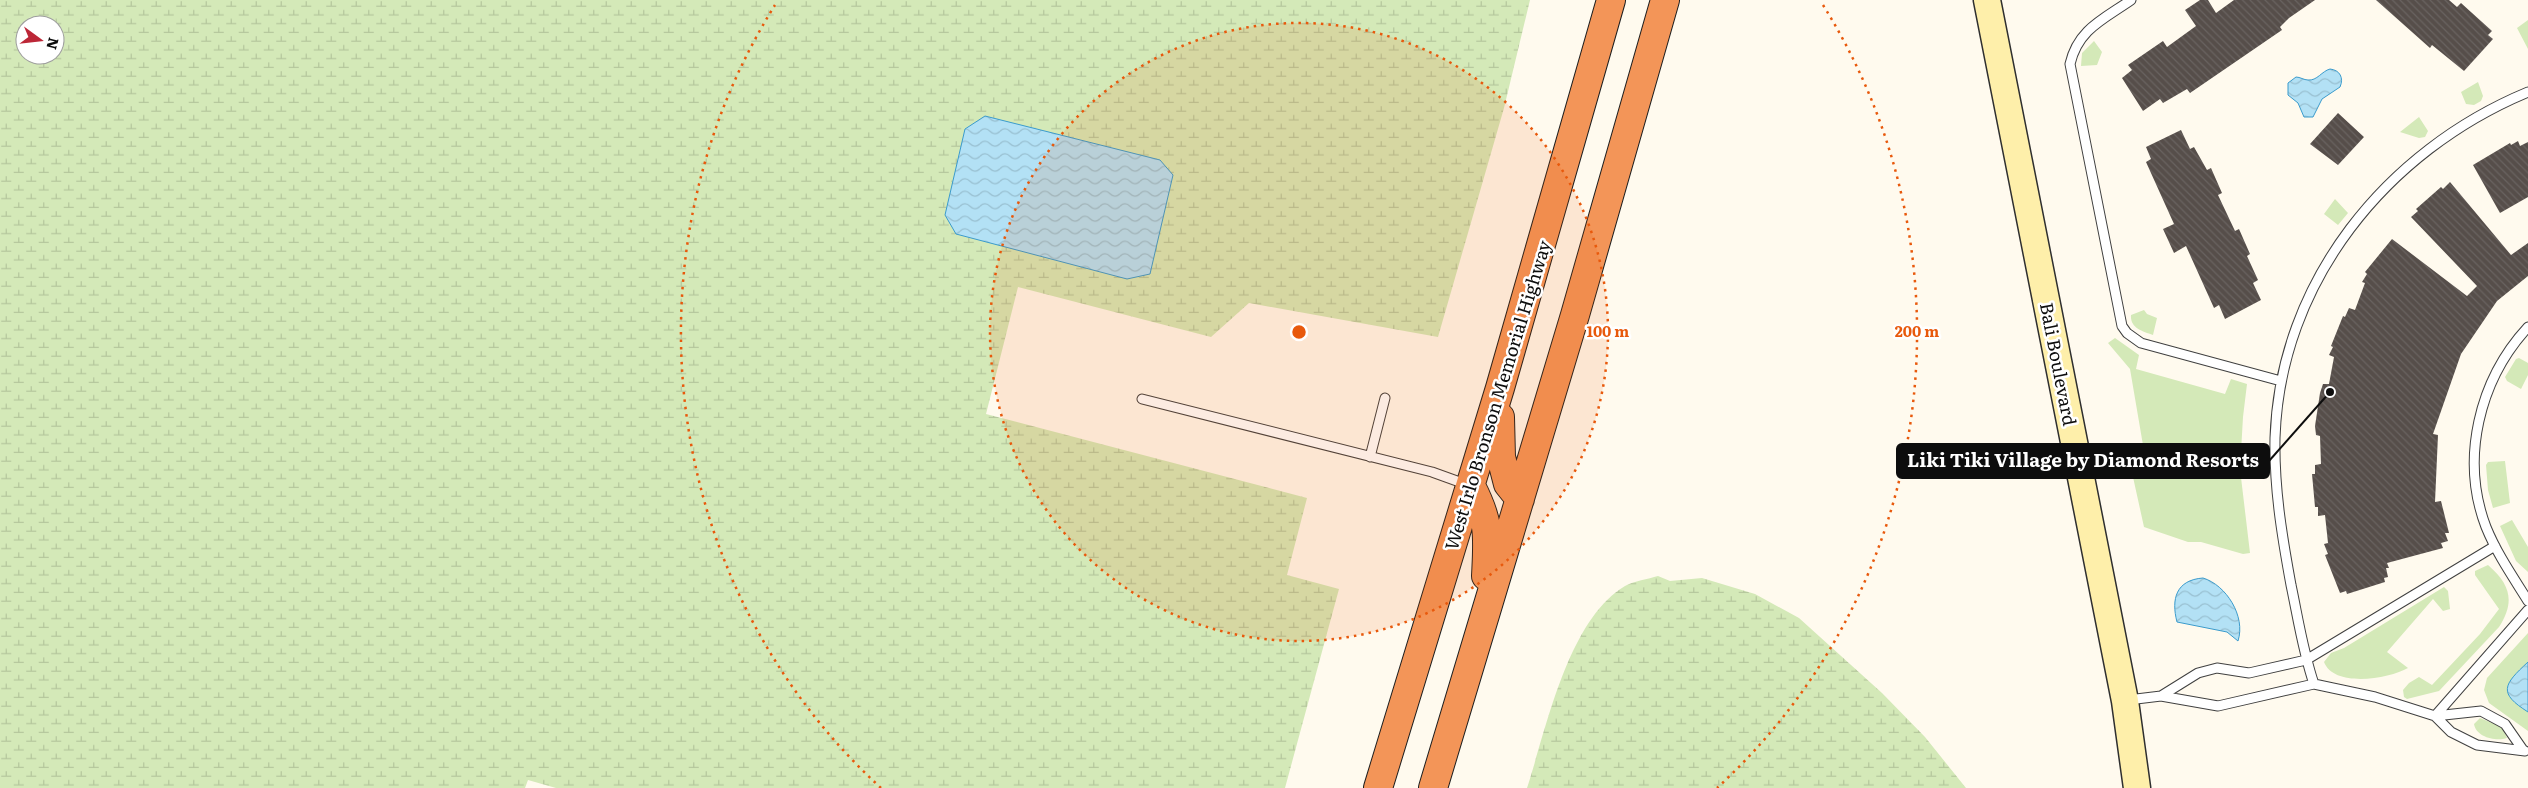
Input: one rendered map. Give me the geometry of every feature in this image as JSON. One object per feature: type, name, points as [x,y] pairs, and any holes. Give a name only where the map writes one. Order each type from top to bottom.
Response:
[{"type":"highway","name":"West Irlo Bronson Memorial Highway","points":[[1378,788],[1500,388],[1611,0]]},
{"type":"highway","points":[[1432,788],[1520,499],[1665,0]]},
{"type":"highway","points":[[1500,388],[1501,457],[1508,484],[1520,499]]},
{"type":"highway","points":[[1471,486],[1482,508],[1488,530],[1485,615]]},
{"type":"street","name":"Bali Boulevard","points":[[1987,0],[2125,701],[2137,788]]},
{"type":"lane","points":[[2131,0],[2087,30],[2073,51],[2070,64],[2122,326],[2127,333],[2141,342],[2281,381]]},
{"type":"lane","points":[[2314,684],[2306,660],[2279,522],[2276,494],[2275,437],[2281,381],[2293,337],[2307,300],[2339,242],[2358,216],[2403,169],[2428,149],[2473,119],[2528,92]]},
{"type":"lane","points":[[2528,327],[2500,364],[2488,389],[2478,424],[2475,447],[2477,486],[2482,513],[2494,546],[2528,601]]},
{"type":"lane","points":[[1370,456],[1385,398]]},
{"type":"lane","points":[[1142,399],[1432,472],[1471,486]]},
{"type":"lane","points":[[2161,696],[2198,673],[2218,668],[2249,673],[2306,660],[2494,546]]},
{"type":"lane","points":[[2435,716],[2528,610]]},
{"type":"lane","points":[[2125,701],[2161,696],[2218,706],[2314,684],[2375,697],[2435,716],[2481,711],[2505,724],[2526,751]]},
{"type":"lane","points":[[2435,716],[2451,732],[2477,745],[2526,751]]},
{"type":"green space","points":[[0,0],[1530,0],[1504,108],[1438,337],[1249,303],[1211,337],[1018,287],[986,414],[1307,498],[1287,575],[1339,589],[1285,788],[556,788],[528,780],[525,788],[0,788]]},
{"type":"green space","points":[[2528,20],[2528,49],[2517,28]]},
{"type":"green space","points":[[2094,41],[2102,52],[2097,65],[2081,66],[2082,53]]},
{"type":"green space","points":[[2478,82],[2483,96],[2481,101],[2474,105],[2466,104],[2461,92]]},
{"type":"green space","points":[[2419,117],[2428,131],[2425,137],[2419,138],[2400,132]]},
{"type":"green space","points":[[2335,199],[2348,213],[2338,225],[2324,214]]},
{"type":"green space","points":[[2144,310],[2147,314],[2157,318],[2153,335],[2137,328],[2132,323],[2131,315]]},
{"type":"green space","points":[[2115,338],[2139,355],[2136,369],[2225,394],[2231,379],[2247,384],[2240,469],[2250,553],[2243,554],[2201,542],[2188,542],[2144,527],[2131,468],[2144,451],[2130,369],[2108,343]]},
{"type":"green space","points":[[2519,358],[2528,363],[2528,375],[2521,389],[2507,381],[2505,377],[2516,359]]},
{"type":"green space","points":[[2505,461],[2510,503],[2493,508],[2488,490],[2486,465],[2488,462]]},
{"type":"green space","points":[[2512,520],[2528,547],[2528,572],[2516,561],[2500,526]]},
{"type":"green space","points":[[2488,565],[2502,580],[2508,594],[2507,610],[2499,627],[2439,691],[2407,699],[2404,697],[2403,690],[2409,683],[2419,677],[2432,685],[2480,634],[2499,609],[2475,575],[2475,571]]},
{"type":"green space","points":[[1658,576],[1670,581],[1702,578],[1755,594],[1799,618],[1882,693],[1925,737],[1966,788],[1527,788],[1562,677],[1588,623],[1605,602],[1625,586]]},
{"type":"green space","points":[[2444,587],[2448,591],[2450,609],[2443,611],[2433,599],[2387,652],[2408,668],[2376,678],[2363,679],[2339,675],[2330,670],[2324,662],[2331,653],[2344,648]]},
{"type":"green space","points":[[2528,633],[2528,731],[2489,703],[2484,690],[2487,678]]},
{"type":"green space","points":[[2480,718],[2502,727],[2507,738],[2492,739],[2482,735],[2474,724]]},
{"type":"water","points":[[2330,69],[2339,73],[2342,81],[2340,87],[2322,99],[2313,117],[2304,117],[2298,103],[2288,95],[2288,83],[2296,77],[2307,80],[2314,79]]},
{"type":"water","points":[[985,116],[1160,160],[1173,175],[1150,274],[1127,279],[956,234],[945,215],[965,129]]},
{"type":"water","points":[[2203,578],[2219,587],[2226,594],[2237,612],[2240,631],[2238,641],[2227,632],[2177,622],[2175,598],[2178,592],[2187,582]]},
{"type":"water","points":[[2528,662],[2528,712],[2512,699],[2508,694],[2507,688],[2513,677]]},
{"type":"building","points":[[2200,0],[2208,0],[2216,13],[2234,0],[2315,0],[2289,18],[2280,27],[2282,30],[2190,93],[2187,89],[2163,103],[2160,99],[2143,111],[2122,78],[2132,70],[2128,65],[2163,41],[2167,47],[2196,26],[2185,10]]},
{"type":"building","points":[[2376,0],[2449,0],[2457,7],[2461,3],[2492,31],[2488,35],[2493,39],[2464,71],[2432,45],[2430,48]]},
{"type":"building","points":[[2338,113],[2364,137],[2338,165],[2310,144]]},
{"type":"building","points":[[2181,130],[2190,149],[2194,147],[2207,170],[2211,168],[2222,193],[2218,195],[2235,231],[2239,229],[2250,254],[2247,256],[2258,280],[2253,283],[2261,300],[2225,319],[2219,305],[2214,308],[2186,246],[2174,253],[2163,229],[2174,224],[2146,162],[2151,159],[2146,147]]},
{"type":"building","points":[[2518,141],[2520,146],[2528,142],[2528,197],[2500,213],[2473,165],[2510,143],[2511,145]]},
{"type":"building","points":[[2450,182],[2511,255],[2528,243],[2528,276],[2497,301],[2461,354],[2433,434],[2438,435],[2435,502],[2441,501],[2449,533],[2445,533],[2448,541],[2441,543],[2443,548],[2387,563],[2389,568],[2386,568],[2388,577],[2384,578],[2385,582],[2347,594],[2346,591],[2340,593],[2325,555],[2328,554],[2324,544],[2328,543],[2325,515],[2318,516],[2318,507],[2315,507],[2312,474],[2315,474],[2315,465],[2321,464],[2320,436],[2316,435],[2315,426],[2323,384],[2329,384],[2334,357],[2329,355],[2333,347],[2331,346],[2343,316],[2345,317],[2349,308],[2355,310],[2365,283],[2362,282],[2367,274],[2365,272],[2392,239],[2467,296],[2477,286],[2411,217],[2418,211],[2416,209],[2441,187],[2443,189]]},
{"type":"place","name":"Liki Tiki Village by Diamond Resorts","points":[[2330,392]]}]
